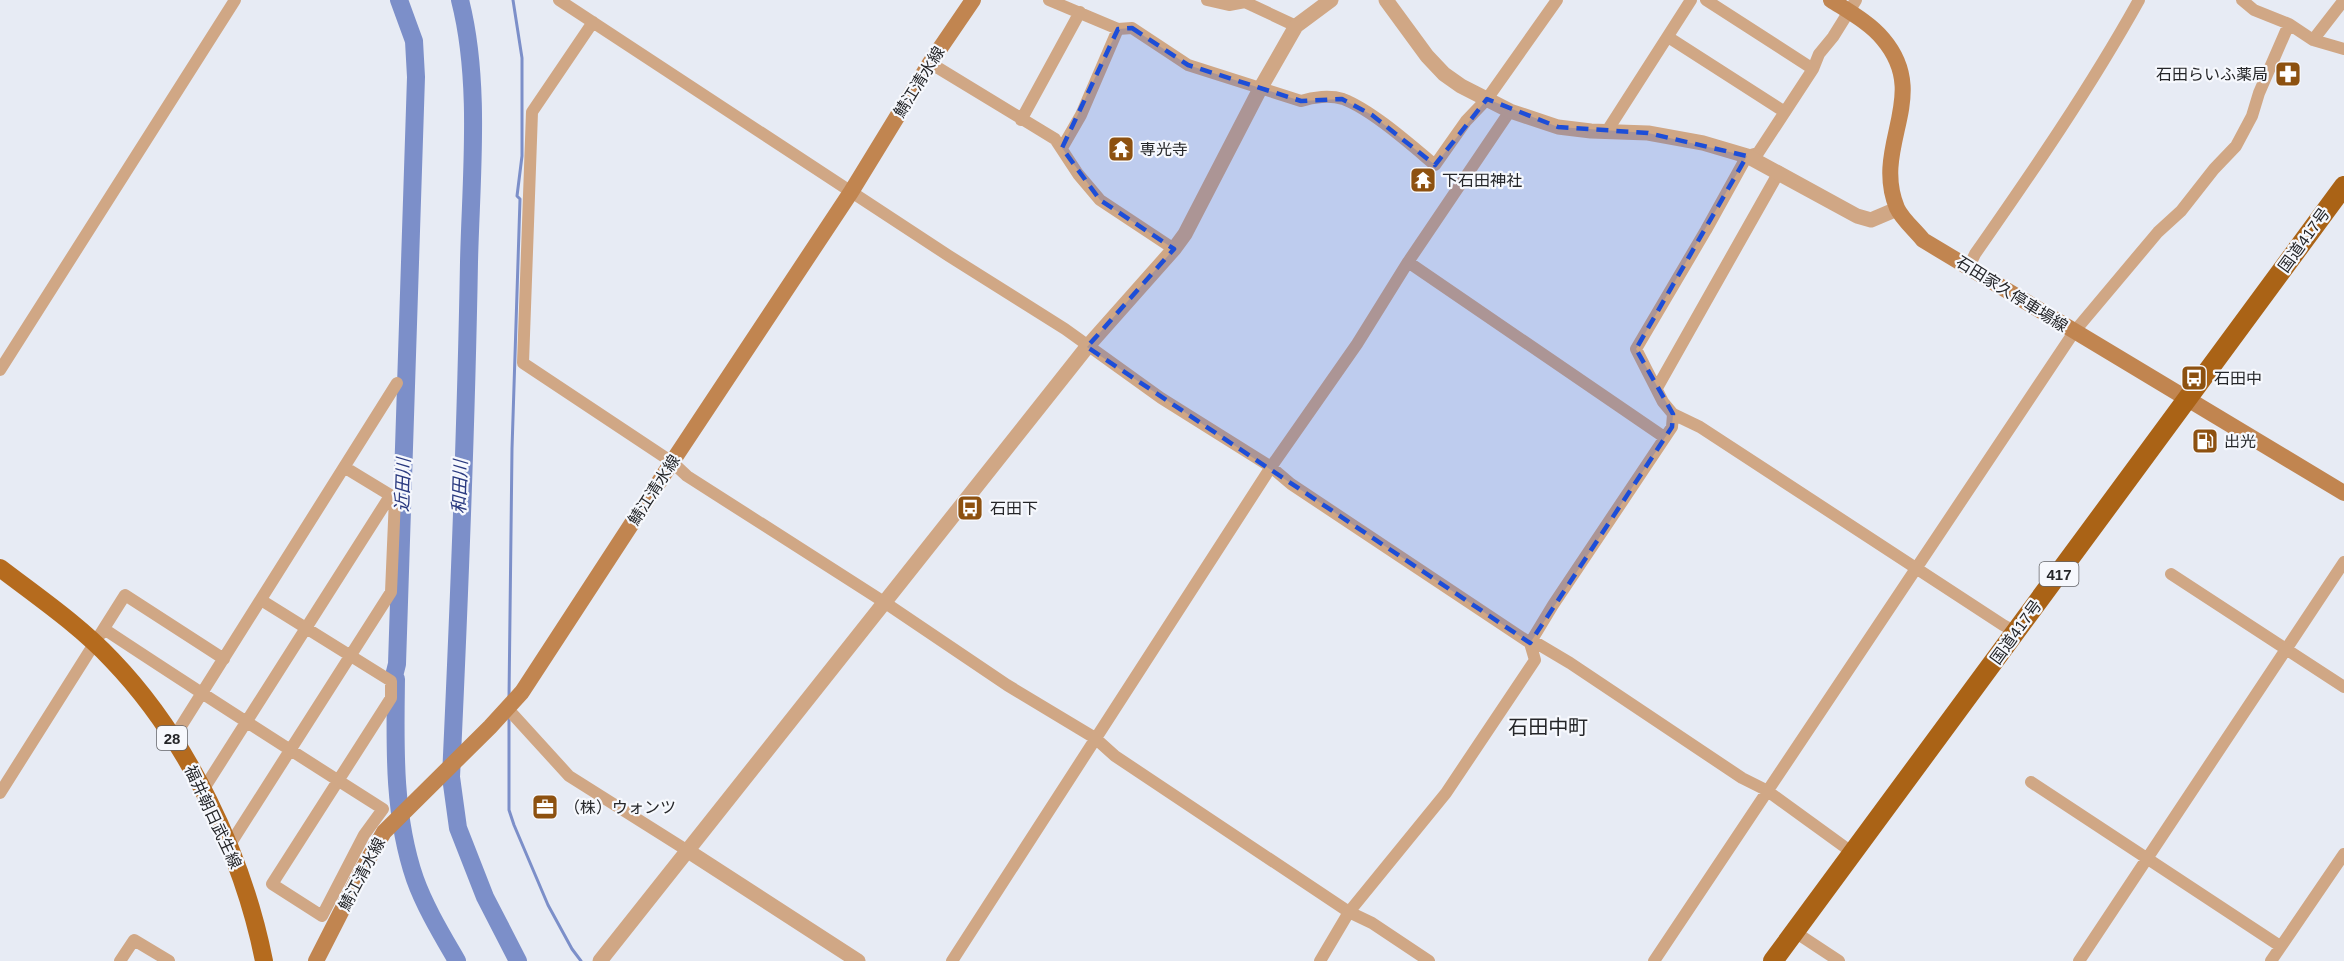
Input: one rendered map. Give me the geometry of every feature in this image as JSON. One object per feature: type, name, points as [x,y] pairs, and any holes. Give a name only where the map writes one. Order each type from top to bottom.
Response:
[{"type":"highway","name":"国道417号","points":[[1773,961],[2344,186]]},
{"type":"main road","name":"鯖江清水線","points":[[316,961],[384,832],[522,692],[851,192],[930,63],[973,0]]},
{"type":"main road","name":"石田家久停車場線","points":[[1831,0],[1852,6],[1885,41],[1903,80],[1903,108],[1890,156],[1890,176],[1897,209],[1923,240],[2344,493]]},
{"type":"main road","name":"福井朝日武生線","points":[[0,568],[100,636],[173,739],[203,790],[229,846],[254,918],[264,961]]},
{"type":"street","points":[[0,370],[235,0]]},
{"type":"street","points":[[559,0],[1065,329],[1161,398],[1270,467],[1291,484],[1532,642],[1570,663],[1742,778],[1766,790],[1853,853]]},
{"type":"street","points":[[1050,0],[1118,29],[1132,28],[1188,65],[1301,101],[1314,97],[1341,99],[1372,115],[1436,165],[1466,121],[1487,99],[1557,0]]},
{"type":"street","points":[[1207,0],[1229,5],[1246,1],[1296,26]]},
{"type":"street","points":[[600,961],[1087,347],[1174,249],[1185,234],[1260,88],[1296,26],[1331,0]]},
{"type":"street","points":[[1386,0],[1426,56],[1444,74],[1510,111],[1558,127],[1648,133],[1703,143],[1747,156],[1857,216],[1871,220],[1897,209]]},
{"type":"street","points":[[1607,131],[1691,0]]},
{"type":"street","points":[[1706,0],[1813,69]]},
{"type":"street","points":[[1969,267],[1975,254],[2109,54],[2139,0]]},
{"type":"street","points":[[2242,0],[2254,9],[2289,24],[2313,40],[2344,49]]},
{"type":"street","points":[[2313,40],[2344,0]]},
{"type":"street","points":[[1852,6],[1833,37],[1819,54],[1813,69],[1758,153],[1747,156],[1636,349],[1658,388],[1663,402],[1673,414],[1700,427],[1917,570],[2016,632]]},
{"type":"street","points":[[1021,120],[1080,12]]},
{"type":"street","points":[[592,22],[532,112],[523,363],[672,462],[687,476],[884,602],[1007,685],[1095,738],[1115,756],[1349,912],[1372,923],[1429,961]]},
{"type":"street","points":[[1654,961],[1751,817],[1766,790],[1917,570],[2074,332],[2158,232],[2181,211],[2214,169],[2236,146],[2252,116],[2259,93],[2289,24]]},
{"type":"street","points":[[1062,148],[1081,115],[1118,29]]},
{"type":"street","points":[[1668,37],[1785,112]]},
{"type":"street","points":[[930,63],[1055,139],[1078,174],[1100,200],[1174,249]]},
{"type":"street","points":[[952,961],[1270,467],[1357,344],[1408,262],[1510,111]]},
{"type":"street","points":[[1658,388],[1779,172]]},
{"type":"street","points":[[1408,262],[1664,437]]},
{"type":"street","points":[[173,739],[397,384]]},
{"type":"street","points":[[1320,961],[1349,912],[1446,794],[1535,660],[1532,642],[1553,605],[1672,427],[1673,414]]},
{"type":"street","points":[[229,846],[391,592],[395,498],[344,467]]},
{"type":"street","points":[[203,790],[390,496]]},
{"type":"street","points":[[2079,961],[2344,562]]},
{"type":"street","points":[[2171,574],[2344,687]]},
{"type":"street","points":[[0,793],[125,595],[224,659]]},
{"type":"street","points":[[100,636],[202,694],[338,780],[383,809],[364,835],[322,916],[272,884],[338,780],[391,698],[391,681],[261,600]]},
{"type":"street","points":[[507,709],[569,776],[858,961]]},
{"type":"street","points":[[2031,782],[2280,946]]},
{"type":"street","points":[[2271,961],[2344,854]]},
{"type":"street","points":[[1795,932],[1839,961]]},
{"type":"street","points":[[120,961],[134,940],[169,961]]},
{"type":"highlighted area","points":[[1132,28],[1188,65],[1260,89],[1301,101],[1342,99],[1372,115],[1435,165],[1487,99],[1558,127],[1648,133],[1747,156],[1636,349],[1673,414],[1672,427],[1530,643],[1087,347],[1174,249],[1100,200],[1062,148],[1118,29]]},
{"type":"waterway","name":"近田川","points":[[399,0],[414,41],[416,77],[397,664],[394,676],[396,679],[397,780],[403,830],[415,879],[457,961]]},
{"type":"waterway","name":"和田川","points":[[460,0],[471,64],[473,163],[451,777],[458,828],[485,897],[518,961]]},
{"type":"waterway","points":[[509,698],[512,449],[520,199],[517,196],[522,156],[522,58],[513,0]]},
{"type":"waterway","points":[[509,716],[509,810],[548,905],[581,961]]},
{"type":"place","name":"石田らいふ薬局","points":[[2288,74]]},
{"type":"place","name":"専光寺","points":[[1121,149]]},
{"type":"place","name":"下石田神社","points":[[1423,180]]},
{"type":"place","name":"石田中","points":[[2194,378]]},
{"type":"place","name":"出光","points":[[2205,441]]},
{"type":"place","name":"石田下","points":[[970,508]]},
{"type":"place","name":"（株）ウォンツ","points":[[545,807]]},
{"type":"district","name":"石田中町","points":[[1548,727]]}]
